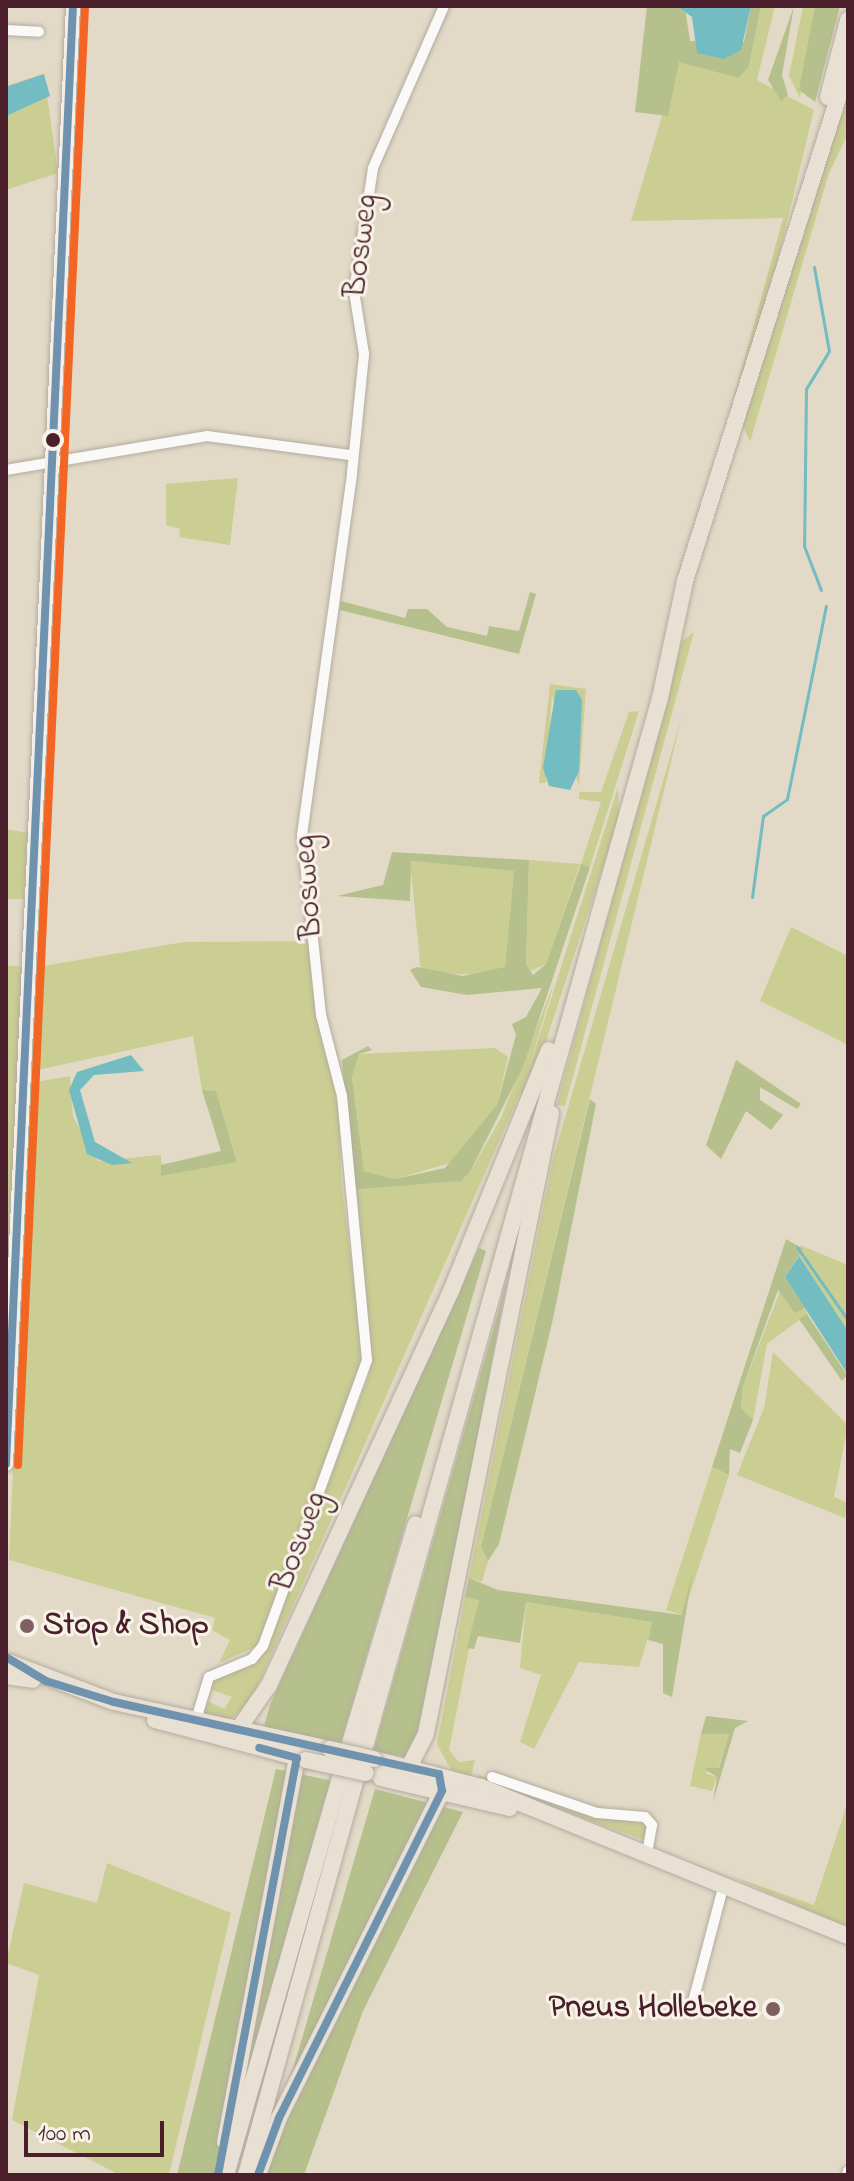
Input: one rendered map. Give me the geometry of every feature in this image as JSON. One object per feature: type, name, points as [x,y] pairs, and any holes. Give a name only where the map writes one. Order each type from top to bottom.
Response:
[{"type":"main road","points":[[6,1464],[73,6]]},
{"type":"main road","points":[[809,185],[848,20]]},
{"type":"main road","points":[[246,2175],[357,1766],[575,994],[708,501],[848,67]]},
{"type":"main road","points":[[239,1728],[269,1685],[451,1291],[575,994]]},
{"type":"main road","points":[[400,1771],[426,1733],[575,994]]},
{"type":"main road","points":[[6,1666],[271,1751],[305,1754],[357,1766],[439,1774],[725,1882],[848,1936]]},
{"type":"main road","points":[[258,1734],[269,1685]]},
{"type":"main road","points":[[195,1725],[239,1728],[305,1754],[330,1749],[400,1771],[442,1791],[593,1831]]},
{"type":"main road","points":[[258,2175],[279,2118],[442,1791],[426,1733]]},
{"type":"main road","points":[[258,1734],[271,1751]]},
{"type":"main road","points":[[218,2175],[305,1754]]},
{"type":"main road","points":[[226,2175],[357,1766]]},
{"type":"street","name":"Bosweg","points":[[195,1725],[213,1672],[252,1659],[263,1646],[367,1360],[342,1096],[321,1015],[301,849],[322,729],[350,455],[364,354],[354,291],[373,168],[444,6]]},
{"type":"street","points":[[6,30],[39,32]]},
{"type":"street","points":[[6,470],[207,436],[350,455]]},
{"type":"street","points":[[492,1777],[597,1813],[645,1817],[652,1833],[647,1852]]},
{"type":"street","points":[[693,2002],[725,1882]]},
{"type":"green space","points":[[647,6],[685,8],[690,41],[744,42],[751,6],[761,6],[749,66],[739,78],[679,62],[668,116],[635,112]]},
{"type":"green space","points":[[761,6],[775,6],[757,80],[814,110],[758,341],[729,415],[783,218],[631,221],[678,62],[749,66]]},
{"type":"green space","points":[[794,6],[782,75],[788,95],[781,101],[768,80]]},
{"type":"green space","points":[[803,6],[815,6],[800,98],[789,76]]},
{"type":"green space","points":[[815,6],[840,6],[815,102],[799,90]]},
{"type":"green space","points":[[52,71],[44,74],[58,173],[6,190],[6,86]]},
{"type":"green space","points":[[848,81],[848,134],[829,173],[750,442],[740,419]]},
{"type":"green space","points":[[238,478],[230,545],[179,537],[180,529],[166,525],[166,484]]},
{"type":"green space","points":[[530,592],[536,594],[519,654],[340,610],[341,601],[405,618],[408,609],[427,609],[447,627],[487,636],[489,626],[519,631]]},
{"type":"green space","points":[[694,632],[565,1106],[557,1105],[682,641]]},
{"type":"green space","points":[[550,684],[586,689],[579,786],[552,695],[546,783],[539,783]]},
{"type":"green space","points":[[639,711],[590,867],[580,864],[546,964],[526,973],[529,860],[581,864],[601,802],[579,799],[579,792],[601,792],[629,712]]},
{"type":"green space","points":[[682,716],[481,1547],[488,1561],[482,1582],[469,1578],[553,1159]]},
{"type":"green space","points":[[618,787],[619,818],[528,1096],[520,1094],[250,1703],[230,1719],[205,1714],[205,1700],[224,1709],[232,1697],[207,1688],[210,1682],[265,1648],[369,1375],[352,1190],[461,1181],[470,1172],[501,1118],[554,983],[525,1081]]},
{"type":"green space","points":[[6,829],[28,833],[24,899],[6,899]]},
{"type":"green space","points":[[392,852],[529,860],[526,965],[533,975],[546,964],[581,864],[590,867],[523,1067],[470,1172],[461,1181],[352,1190],[342,1060],[368,1046],[372,1050],[359,1054],[352,1077],[364,1171],[395,1179],[445,1168],[497,1105],[516,1035],[512,1024],[526,1017],[542,988],[467,995],[421,987],[410,970],[417,967],[463,976],[505,967],[514,871],[411,861],[410,901],[337,896],[383,885]]},
{"type":"green space","points":[[410,861],[514,871],[505,967],[491,975],[421,973]]},
{"type":"green space","points":[[791,927],[848,956],[848,1045],[760,1001]]},
{"type":"green space","points":[[308,941],[339,1097],[341,1179],[363,1357],[257,1646],[219,1663],[230,1640],[212,1630],[215,1618],[9,1560],[30,1083],[70,1076],[73,1117],[98,1161],[161,1155],[162,1176],[237,1161],[216,1091],[202,1090],[193,1036],[33,1071],[37,967],[184,942]]},
{"type":"green space","points":[[6,965],[23,967],[6,1309]]},
{"type":"green space","points":[[495,1048],[508,1057],[497,1105],[457,1161],[395,1179],[364,1171],[352,1077],[359,1054]]},
{"type":"green space","points":[[736,1060],[801,1104],[797,1109],[760,1087],[760,1100],[783,1115],[771,1130],[746,1111],[721,1159],[706,1145]]},
{"type":"green space","points":[[202,1090],[216,1091],[237,1162],[161,1176],[161,1165],[221,1151]]},
{"type":"green space","points":[[590,1099],[596,1104],[553,1319],[499,1544],[488,1561],[481,1547]]},
{"type":"green space","points":[[786,1239],[803,1249],[785,1277],[805,1308],[795,1313],[778,1290],[743,1386],[741,1408],[753,1420],[740,1453],[730,1449],[729,1475],[712,1467]]},
{"type":"green space","points":[[800,1245],[848,1265],[848,1331],[799,1256]]},
{"type":"green space","points":[[479,1248],[486,1251],[340,1745],[271,1730],[264,1726],[270,1705]]},
{"type":"green space","points":[[507,1281],[421,1735],[412,1757],[373,1753]]},
{"type":"green space","points":[[781,1289],[795,1312],[805,1308],[807,1314],[767,1344],[753,1420],[741,1408],[743,1386]]},
{"type":"green space","points":[[807,1314],[847,1375],[842,1381],[799,1319]]},
{"type":"green space","points":[[773,1352],[848,1425],[834,1497],[848,1503],[845,1518],[737,1475],[764,1408]]},
{"type":"green space","points":[[712,1467],[729,1475],[683,1615],[666,1610]]},
{"type":"green space","points":[[693,1570],[672,1697],[663,1693],[663,1644],[648,1640],[652,1622],[526,1602],[520,1643],[478,1636],[474,1649],[467,1648],[479,1600],[465,1597],[469,1578],[498,1590],[682,1615]]},
{"type":"green space","points":[[465,1597],[479,1599],[449,1750],[459,1762],[475,1760],[471,1777],[451,1770],[437,1744]]},
{"type":"green space","points":[[526,1602],[653,1622],[639,1667],[579,1662],[534,1749],[520,1742],[541,1675],[520,1668]]},
{"type":"green space","points":[[706,1716],[748,1721],[735,1728],[713,1802],[717,1777],[704,1768],[719,1768],[729,1734],[701,1734]]},
{"type":"green space","points":[[714,1728],[729,1734],[718,1769],[705,1773],[717,1777],[712,1791],[690,1786],[701,1734]]},
{"type":"green space","points":[[276,1769],[338,1782],[218,2175],[177,2175]]},
{"type":"green space","points":[[479,1775],[578,1810],[637,1817],[648,1824],[647,1841],[477,1780]]},
{"type":"green space","points":[[375,1789],[463,1812],[363,2011],[304,2175],[262,2175]]},
{"type":"green space","points":[[848,1801],[848,1928],[731,1876],[814,1905]]},
{"type":"green space","points":[[107,1863],[231,1913],[169,2175],[120,2175],[12,2120],[39,1975],[6,1963],[24,1883],[97,1903]]},
{"type":"water","points":[[677,6],[751,6],[741,50],[724,59],[697,53],[692,17]]},
{"type":"water","points":[[44,74],[50,96],[6,116],[6,87]]},
{"type":"water","points":[[556,690],[576,690],[582,700],[579,771],[570,790],[549,786],[543,768]]},
{"type":"water","points":[[131,1055],[144,1071],[94,1075],[80,1090],[95,1142],[132,1163],[112,1165],[87,1154],[69,1090],[77,1072]]},
{"type":"water","points":[[799,1256],[848,1331],[848,1375],[785,1277]]},
{"type":"waterway","points":[[814,267],[829,351],[806,389],[804,546],[821,590]]},
{"type":"waterway","points":[[752,897],[763,816],[787,799],[826,606]]},
{"type":"waterway","points":[[797,1247],[848,1320]]},
{"type":"transit line","points":[[6,1464],[73,6]]},
{"type":"transit line","points":[[18,1465],[85,7]]},
{"type":"transit line","points":[[6,1657],[46,1681],[114,1702],[439,1774],[442,1791],[279,2118],[258,2175]]},
{"type":"transit line","points":[[218,2175],[297,1758],[259,1748]]},
{"type":"place","name":"Stop & Shop","points":[[27,1626]]},
{"type":"place","name":"Pneus Hollebeke","points":[[773,2009]]}]
